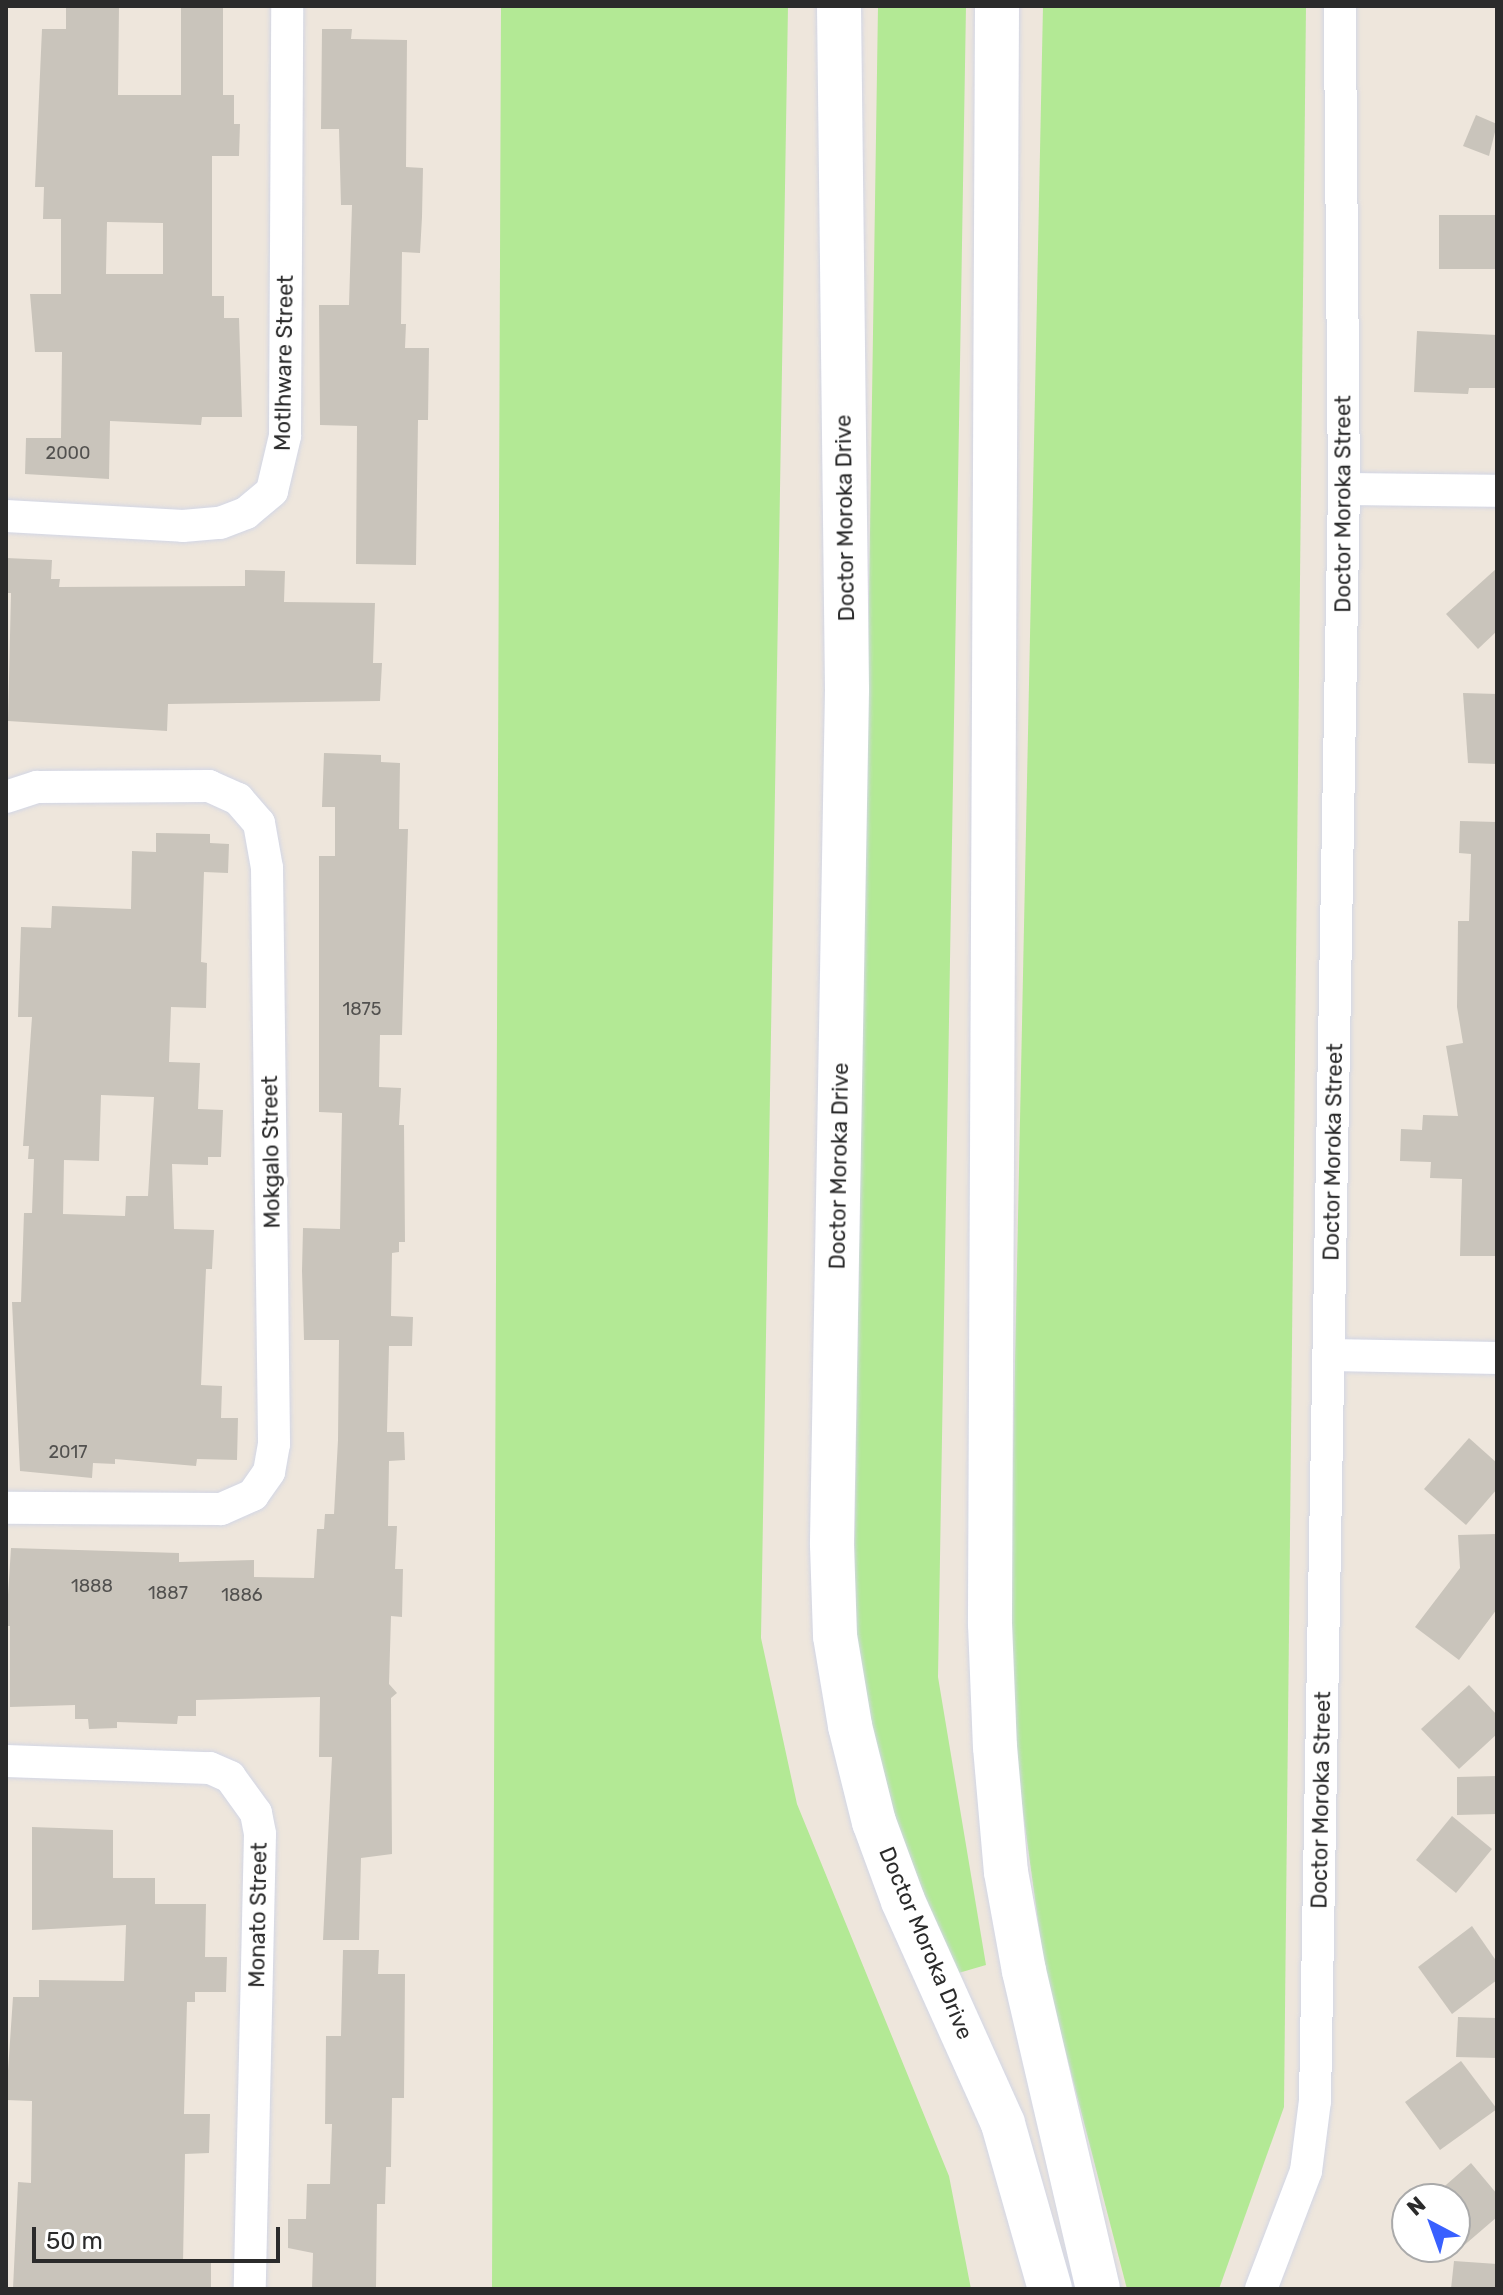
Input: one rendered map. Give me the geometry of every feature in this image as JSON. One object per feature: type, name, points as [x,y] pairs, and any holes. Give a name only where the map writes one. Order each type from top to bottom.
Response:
[{"type":"street","name":"Motlhware Street","points":[[6,516],[183,526],[220,523],[246,513],[272,491],[285,436],[287,6]]},
{"type":"street","name":"Doctor Moroka Drive","points":[[839,6],[847,690],[835,1636],[850,1726],[874,1822],[903,1901],[1003,2124],[1050,2289]]},
{"type":"street","points":[[997,6],[990,1624],[995,1747],[1006,1872],[1024,1971],[1098,2289]]},
{"type":"street","name":"Doctor Moroka Street","points":[[1261,2289],[1306,2171],[1315,2101],[1344,489],[1340,6]]},
{"type":"street","points":[[1344,489],[1497,491]]},
{"type":"street","name":"Mokgalo Street","points":[[6,797],[37,787],[209,786],[238,799],[259,823],[267,868],[274,1444],[269,1472],[253,1495],[221,1509],[6,1508]]},
{"type":"street","points":[[1330,1355],[1497,1358]]},
{"type":"street","name":"Monato Street","points":[[6,1761],[210,1768],[230,1777],[256,1813],[260,1850],[250,2289]]},
{"type":"green space","points":[[501,6],[788,6],[761,1638],[797,1804],[949,2176],[971,2289],[492,2289]]},
{"type":"green space","points":[[878,6],[966,6],[938,1677],[986,1965],[955,1974],[886,1795],[853,1642]]},
{"type":"green space","points":[[1043,6],[1306,6],[1284,2107],[1219,2289],[1127,2289],[1045,1972],[1008,1702]]},
{"type":"building","points":[[66,6],[119,6],[118,95],[181,95],[181,6],[223,6],[223,95],[234,95],[234,124],[240,124],[239,156],[212,156],[212,296],[224,296],[224,318],[239,318],[242,417],[202,417],[201,425],[110,421],[109,479],[25,474],[26,438],[61,438],[62,352],[35,352],[30,294],[61,294],[61,219],[43,219],[44,187],[35,187],[42,29],[66,29]],"holes":[[[107,222],[163,223],[163,274],[106,274]]]},
{"type":"building","points":[[322,29],[352,29],[351,39],[407,40],[406,167],[423,168],[422,217],[420,253],[402,252],[401,324],[406,324],[405,348],[429,348],[428,420],[418,420],[416,565],[356,564],[357,426],[320,425],[319,305],[349,305],[352,205],[341,205],[339,129],[321,129]]},
{"type":"building","points":[[1476,115],[1497,124],[1489,156],[1463,146]]},
{"type":"building","points":[[1439,215],[1497,215],[1497,269],[1439,269]]},
{"type":"building","points":[[1417,331],[1497,335],[1497,388],[1469,388],[1468,394],[1414,392]]},
{"type":"building","points":[[6,558],[52,560],[51,579],[60,579],[59,587],[245,586],[245,570],[285,571],[284,602],[375,603],[373,663],[382,663],[380,701],[168,704],[167,731],[8,721],[11,593],[6,593]]},
{"type":"building","points":[[1497,568],[1497,631],[1478,649],[1446,614]]},
{"type":"building","points":[[1463,693],[1497,694],[1497,764],[1468,763]]},
{"type":"building","points":[[324,753],[381,755],[381,762],[400,763],[399,829],[408,829],[402,1035],[380,1035],[379,1087],[401,1088],[399,1125],[404,1125],[405,1242],[399,1242],[399,1252],[392,1253],[391,1316],[413,1317],[412,1346],[389,1346],[387,1432],[404,1432],[405,1460],[389,1461],[388,1526],[397,1526],[395,1569],[403,1569],[402,1617],[391,1616],[389,1684],[397,1693],[391,1698],[392,1854],[361,1858],[359,1940],[323,1940],[332,1757],[319,1757],[320,1697],[196,1700],[196,1716],[178,1716],[177,1724],[117,1722],[117,1728],[89,1729],[88,1719],[75,1719],[75,1705],[10,1707],[10,1626],[6,1626],[11,1548],[179,1553],[179,1562],[254,1560],[254,1577],[314,1578],[317,1529],[324,1529],[325,1514],[334,1514],[339,1340],[304,1340],[303,1228],[340,1229],[342,1113],[319,1112],[319,856],[335,856],[335,807],[322,807]]},
{"type":"building","points":[[1460,821],[1497,822],[1497,1256],[1460,1256],[1462,1179],[1430,1178],[1431,1162],[1400,1161],[1401,1129],[1422,1130],[1423,1115],[1458,1116],[1446,1046],[1463,1043],[1457,1007],[1458,921],[1469,921],[1471,854],[1459,853]]},
{"type":"building","points":[[156,833],[210,834],[210,843],[229,844],[228,873],[204,872],[201,962],[207,963],[206,1008],[171,1007],[169,1062],[200,1063],[198,1109],[223,1110],[221,1157],[208,1157],[208,1165],[172,1164],[174,1229],[214,1230],[212,1269],[206,1269],[201,1385],[222,1386],[221,1418],[238,1418],[237,1460],[197,1459],[196,1466],[115,1459],[115,1464],[93,1463],[92,1478],[20,1471],[12,1302],[21,1302],[24,1213],[32,1213],[34,1159],[28,1159],[29,1146],[23,1146],[32,1017],[18,1017],[21,927],[51,928],[52,906],[131,909],[132,851],[156,852]],"holes":[[[101,1095],[154,1097],[148,1196],[126,1196],[125,1216],[63,1214],[64,1160],[99,1161]]]},
{"type":"building","points":[[1469,1438],[1497,1463],[1497,1489],[1466,1525],[1424,1489]]},
{"type":"building","points":[[1497,1534],[1497,1609],[1459,1660],[1415,1627],[1460,1568],[1458,1535]]},
{"type":"building","points":[[1469,1685],[1497,1715],[1497,1734],[1459,1769],[1421,1729]]},
{"type":"building","points":[[1497,1776],[1497,1814],[1457,1815],[1457,1777]]},
{"type":"building","points":[[1452,1816],[1492,1849],[1456,1893],[1416,1860]]},
{"type":"building","points":[[32,1827],[113,1830],[113,1878],[155,1878],[155,1904],[206,1904],[205,1957],[227,1957],[226,1992],[195,1992],[195,2002],[187,2002],[184,2114],[210,2114],[209,2153],[185,2154],[183,2263],[211,2263],[211,2289],[13,2289],[18,2182],[31,2183],[32,2101],[6,2100],[13,1997],[39,1997],[39,1980],[124,1981],[126,1925],[32,1930]]},
{"type":"building","points":[[1472,1926],[1497,1962],[1497,1980],[1452,2014],[1418,1967]]},
{"type":"building","points":[[343,1950],[379,1950],[378,1974],[405,1974],[404,2098],[392,2098],[391,2167],[386,2167],[385,2204],[377,2204],[376,2289],[312,2289],[313,2253],[288,2248],[288,2219],[306,2219],[307,2184],[330,2184],[332,2124],[325,2124],[326,2036],[341,2036]]},
{"type":"building","points":[[1458,2017],[1497,2018],[1497,2058],[1456,2057]]},
{"type":"building","points":[[1461,2061],[1497,2109],[1440,2150],[1405,2102]]},
{"type":"building","points":[[1471,2163],[1497,2194],[1497,2217],[1471,2239],[1471,2183],[1448,2183]]},
{"type":"building","points":[[1454,2263],[1497,2264],[1497,2289],[1451,2289]]}]
